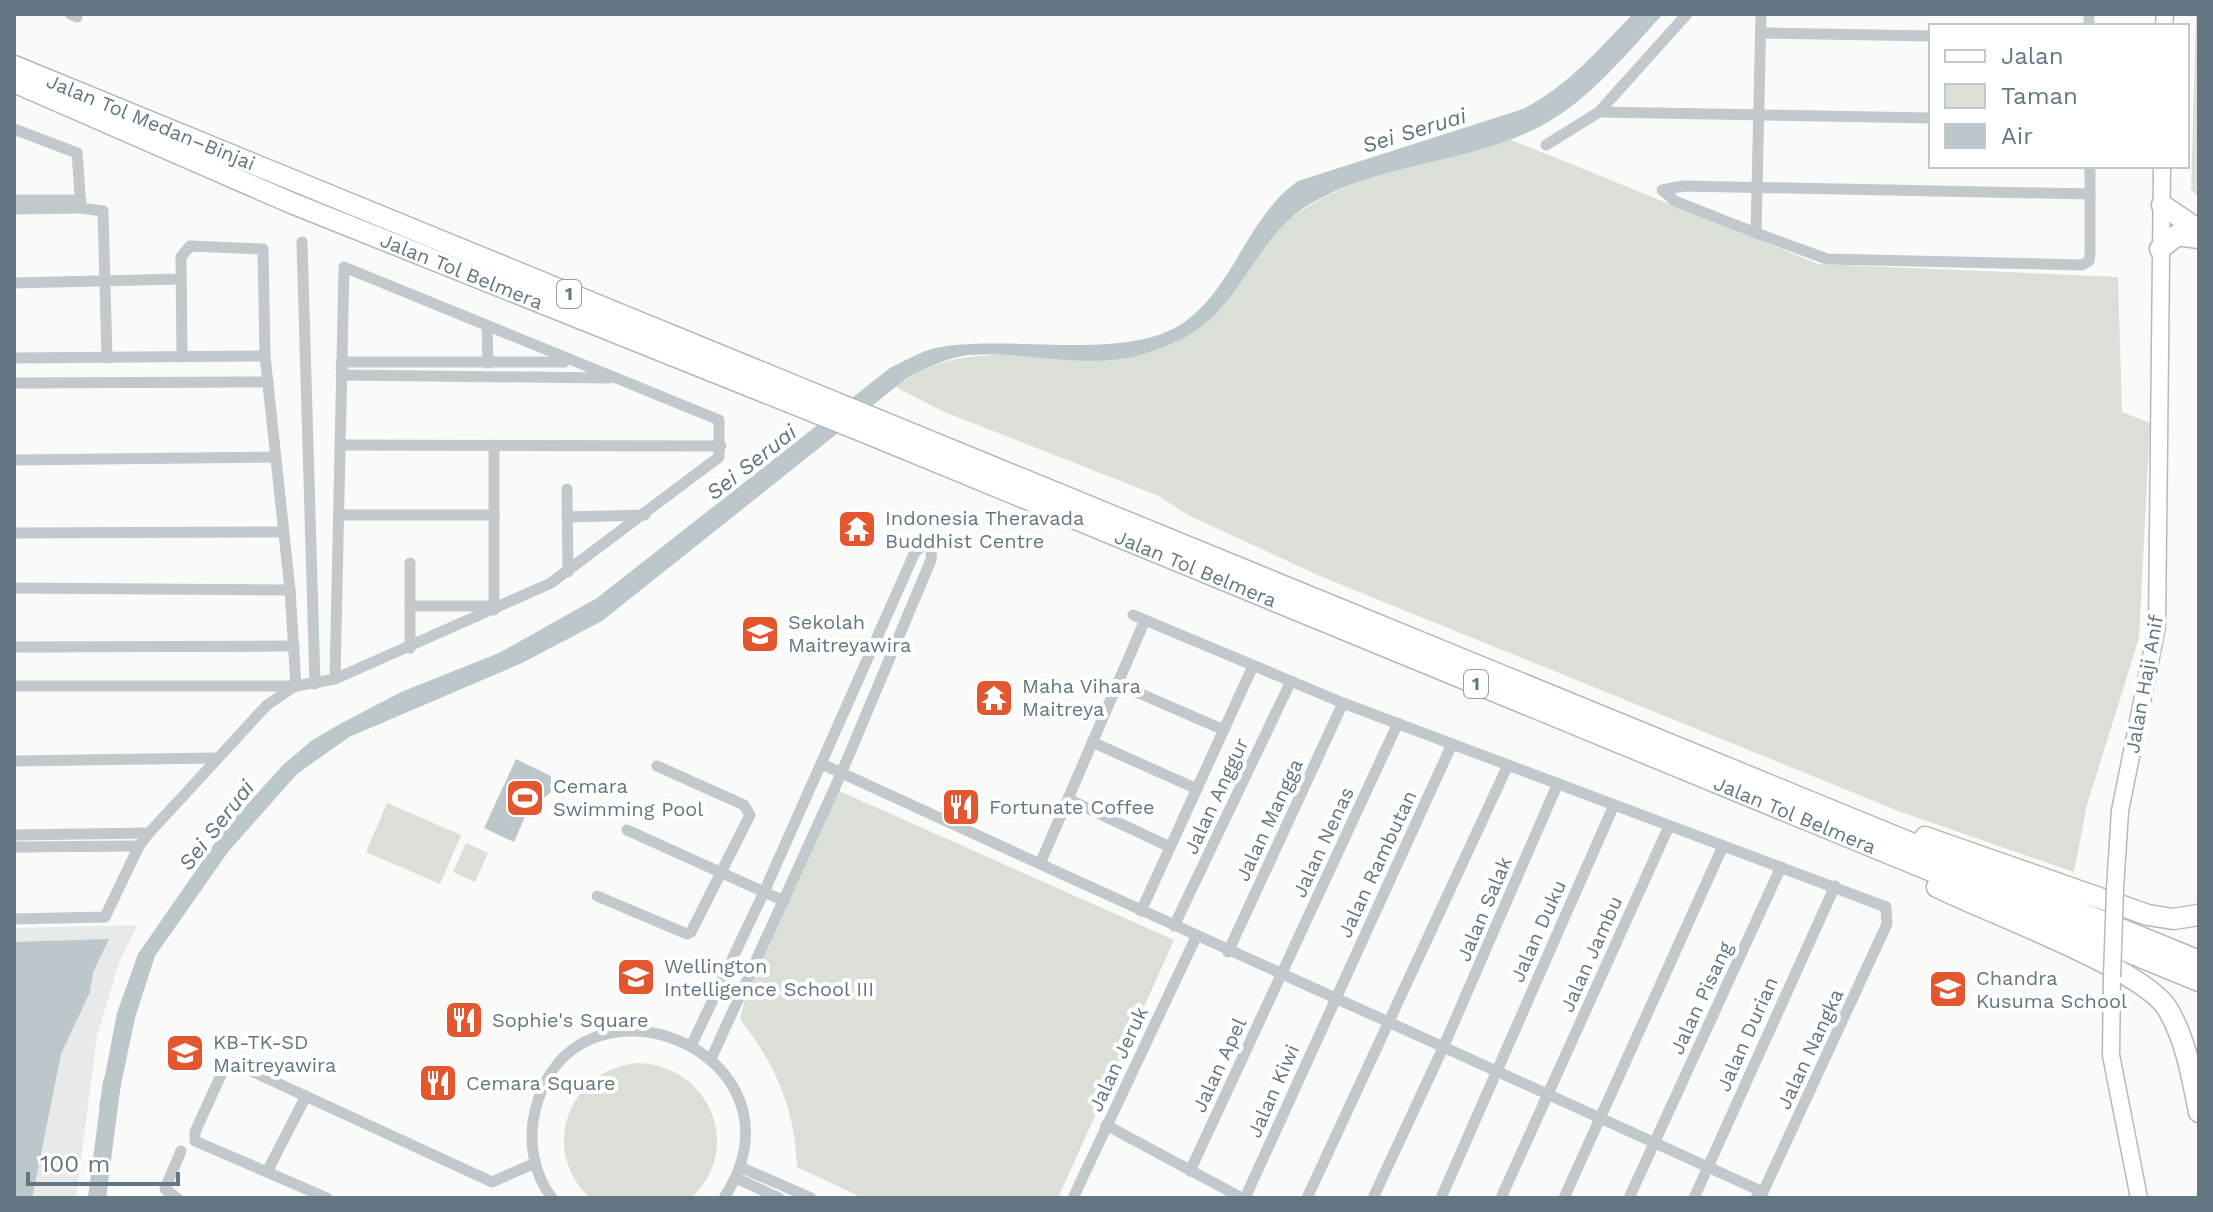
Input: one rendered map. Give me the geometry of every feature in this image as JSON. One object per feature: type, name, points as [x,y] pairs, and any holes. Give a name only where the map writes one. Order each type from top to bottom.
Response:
[{"type":"highway","name":"Jalan Tol Medan–Binjai","points":[[14,66],[290,178]]},
{"type":"highway","name":"Jalan Tol Belmera","points":[[14,82],[301,207],[869,425],[2199,961]]},
{"type":"highway","name":"Jalan Tol Belmera","points":[[290,178],[819,406]]},
{"type":"highway","points":[[2162,205],[2199,230]]},
{"type":"highway","points":[[2160,249],[2177,235],[2199,238]]},
{"type":"highway","name":"Jalan Tol Belmera","points":[[869,425],[1682,770],[2199,981]]},
{"type":"highway","points":[[1682,770],[1695,782],[1725,796],[1897,867],[2137,979],[2155,993],[2173,1020],[2189,1064],[2199,1112]]},
{"type":"highway","points":[[1792,795],[1980,854],[2136,911],[2173,919],[2199,915]]},
{"type":"main road","name":"Jalan Haji Anif","points":[[2139,1198],[2111,1055],[2112,977],[2120,811],[2157,627],[2162,168]]},
{"type":"street","points":[[1546,145],[1599,112],[1687,14]]},
{"type":"street","points":[[1756,233],[1761,14]]},
{"type":"street","points":[[1761,33],[1929,36]]},
{"type":"street","points":[[1599,112],[1929,118]]},
{"type":"street","points":[[14,129],[77,153],[81,204]]},
{"type":"street","points":[[2090,168],[2090,194],[2090,257],[2082,265],[1827,259],[1675,201],[1662,190],[1671,186],[2090,194]]},
{"type":"street","points":[[14,200],[81,204],[100,208],[104,214],[107,358]]},
{"type":"street","points":[[14,209],[81,204]]},
{"type":"street","points":[[302,242],[315,684]]},
{"type":"street","points":[[182,357],[181,257],[187,247],[263,249],[265,356],[290,590],[296,686]]},
{"type":"street","points":[[14,686],[296,686],[335,679],[410,648],[568,572],[719,457],[721,446],[717,417],[572,362],[346,266],[342,271],[335,679]]},
{"type":"street","points":[[14,283],[181,279]]},
{"type":"street","points":[[487,326],[488,363]]},
{"type":"street","points":[[14,358],[265,356]]},
{"type":"street","points":[[341,362],[572,362]]},
{"type":"street","points":[[341,375],[617,378]]},
{"type":"street","points":[[14,383],[268,382]]},
{"type":"street","points":[[340,445],[721,446]]},
{"type":"street","points":[[494,445],[494,608]]},
{"type":"street","points":[[14,460],[275,457]]},
{"type":"street","points":[[567,489],[568,572]]},
{"type":"street","points":[[339,515],[494,515]]},
{"type":"street","points":[[567,517],[645,515]]},
{"type":"street","points":[[14,533],[283,532]]},
{"type":"street","points":[[692,1044],[764,892],[915,552],[932,540],[931,560],[841,774],[711,1059]]},
{"type":"street","points":[[410,563],[410,648]]},
{"type":"street","points":[[14,588],[290,590]]},
{"type":"street","points":[[410,606],[494,608]]},
{"type":"street","points":[[1133,615],[1343,703],[1835,886]]},
{"type":"street","points":[[1040,864],[1145,620]]},
{"type":"street","points":[[14,647],[294,646]]},
{"type":"street","points":[[867,655],[887,662]]},
{"type":"street","points":[[1141,911],[1253,666]]},
{"type":"street","name":"Jalan Anggur","points":[[1174,926],[1291,681]]},
{"type":"street","points":[[1118,684],[1224,730]]},
{"type":"street","points":[[14,919],[103,918],[139,846],[149,833],[214,758],[273,699],[296,686]]},
{"type":"street","name":"Jalan Mangga","points":[[1228,952],[1343,703]]},
{"type":"street","name":"Jalan Nenas","points":[[1281,975],[1398,723]]},
{"type":"street","points":[[1092,742],[1197,789]]},
{"type":"street","name":"Jalan Rambutan","points":[[1334,999],[1452,744]]},
{"type":"street","points":[[14,761],[214,758]]},
{"type":"street","points":[[822,764],[1760,1195]]},
{"type":"street","points":[[1307,1198],[1390,1026],[1508,765]]},
{"type":"street","points":[[597,896],[687,934],[750,815],[748,808],[657,766]]},
{"type":"street","name":"Jalan Salak","points":[[1373,1198],[1442,1050],[1558,783]]},
{"type":"street","points":[[1068,799],[1170,847]]},
{"type":"street","name":"Jalan Duku","points":[[1441,1198],[1614,805]]},
{"type":"street","name":"Jalan Jambu","points":[[1501,1198],[1669,826]]},
{"type":"street","points":[[627,830],[784,901]]},
{"type":"street","points":[[14,835],[149,833]]},
{"type":"street","points":[[14,847],[139,846]]},
{"type":"street","points":[[1564,1198],[1723,846]]},
{"type":"street","name":"Jalan Pisang","points":[[1629,1198],[1781,867]]},
{"type":"street","name":"Jalan Nangka","points":[[1760,1195],[1887,924],[1889,912],[1881,904],[1835,886]]},
{"type":"street","name":"Jalan Durian","points":[[1694,1198],[1835,886]]},
{"type":"street","name":"Jalan Jeruk","points":[[1073,1198],[1196,937]]},
{"type":"street","name":"Jalan Apel","points":[[1190,1171],[1281,975]]},
{"type":"street","name":"Jalan Kiwi","points":[[1244,1198],[1334,999]]},
{"type":"street","points":[[552,1198],[535,1163],[532,1123],[540,1093],[557,1067],[580,1047],[608,1034],[642,1030],[668,1034],[692,1044],[727,1077],[741,1109],[744,1144],[738,1172],[724,1198]]},
{"type":"street","points":[[327,1198],[195,1141],[195,1132],[224,1066],[234,1063],[492,1182],[535,1163]]},
{"type":"street","points":[[268,1170],[306,1096]]},
{"type":"street","points":[[1106,1125],[1244,1198]]},
{"type":"street","points":[[177,1198],[165,1189],[181,1151]]},
{"type":"street","points":[[738,1172],[778,1194],[811,1198]]},
{"type":"shaded area","points":[[138,925],[120,960],[97,1036],[76,1198],[14,1198],[14,928]]},
{"type":"green space","points":[[2196,14],[2199,14],[2199,197],[2191,190]]},
{"type":"green space","points":[[1509,139],[1818,264],[2118,277],[2122,412],[2150,423],[2139,638],[2087,805],[2074,872],[1901,812],[1320,576],[1188,515],[1159,496],[942,411],[896,387],[944,362],[970,357],[1079,357],[1143,353],[1231,292],[1273,234],[1313,204],[1366,179]]},
{"type":"green space","points":[[837,790],[1174,940],[1058,1198],[863,1198],[797,1167],[792,1126],[781,1088],[764,1053],[740,1019],[748,987]]},
{"type":"green space","points":[[387,803],[461,835],[440,884],[366,852]]},
{"type":"green space","points":[[466,843],[488,853],[475,882],[453,872]]},
{"type":"green space","points":[[638,1063],[663,1067],[684,1078],[700,1093],[711,1112],[717,1134],[715,1156],[707,1178],[691,1198],[590,1198],[574,1178],[566,1157],[564,1135],[569,1114],[579,1095],[594,1080],[614,1069]]},
{"type":"water","points":[[1633,14],[1663,14],[1606,76],[1574,104],[1539,127],[1511,139],[1365,179],[1310,204],[1278,231],[1214,315],[1185,337],[1122,359],[1100,361],[968,355],[921,371],[907,378],[602,621],[522,663],[349,737],[297,774],[228,852],[155,956],[135,1018],[117,1104],[99,1107],[117,1013],[138,954],[224,830],[283,765],[311,741],[401,692],[499,653],[597,598],[890,368],[912,357],[935,348],[964,344],[1098,345],[1130,342],[1159,335],[1183,323],[1216,291],[1265,214],[1298,181],[1523,109],[1568,78]]},
{"type":"water","points":[[516,759],[551,776],[551,792],[527,812],[514,842],[484,828]]},
{"type":"water","points":[[109,939],[93,972],[90,992],[61,1054],[32,1198],[14,1198],[14,942]]},
{"type":"waterway","name":"Sei Seruai","points":[[97,1198],[112,1082]]},
{"type":"place","name":"Indonesia Theravada Buddhist Centre","points":[[857,529]]},
{"type":"place","name":"Sekolah Maitreyawira","points":[[760,634]]},
{"type":"place","name":"Maha Vihara Maitreya","points":[[994,698]]},
{"type":"place","name":"Cemara Swimming Pool","points":[[525,798]]},
{"type":"place","name":"Fortunate Coffee","points":[[961,807]]},
{"type":"place","name":"Wellington Intelligence School III","points":[[636,977]]},
{"type":"place","name":"Chandra Kusuma School","points":[[1948,989]]},
{"type":"place","name":"Sophie's Square","points":[[464,1020]]},
{"type":"place","name":"KB-TK-SD Maitreyawira","points":[[185,1053]]},
{"type":"place","name":"Cemara Square","points":[[438,1083]]}]
